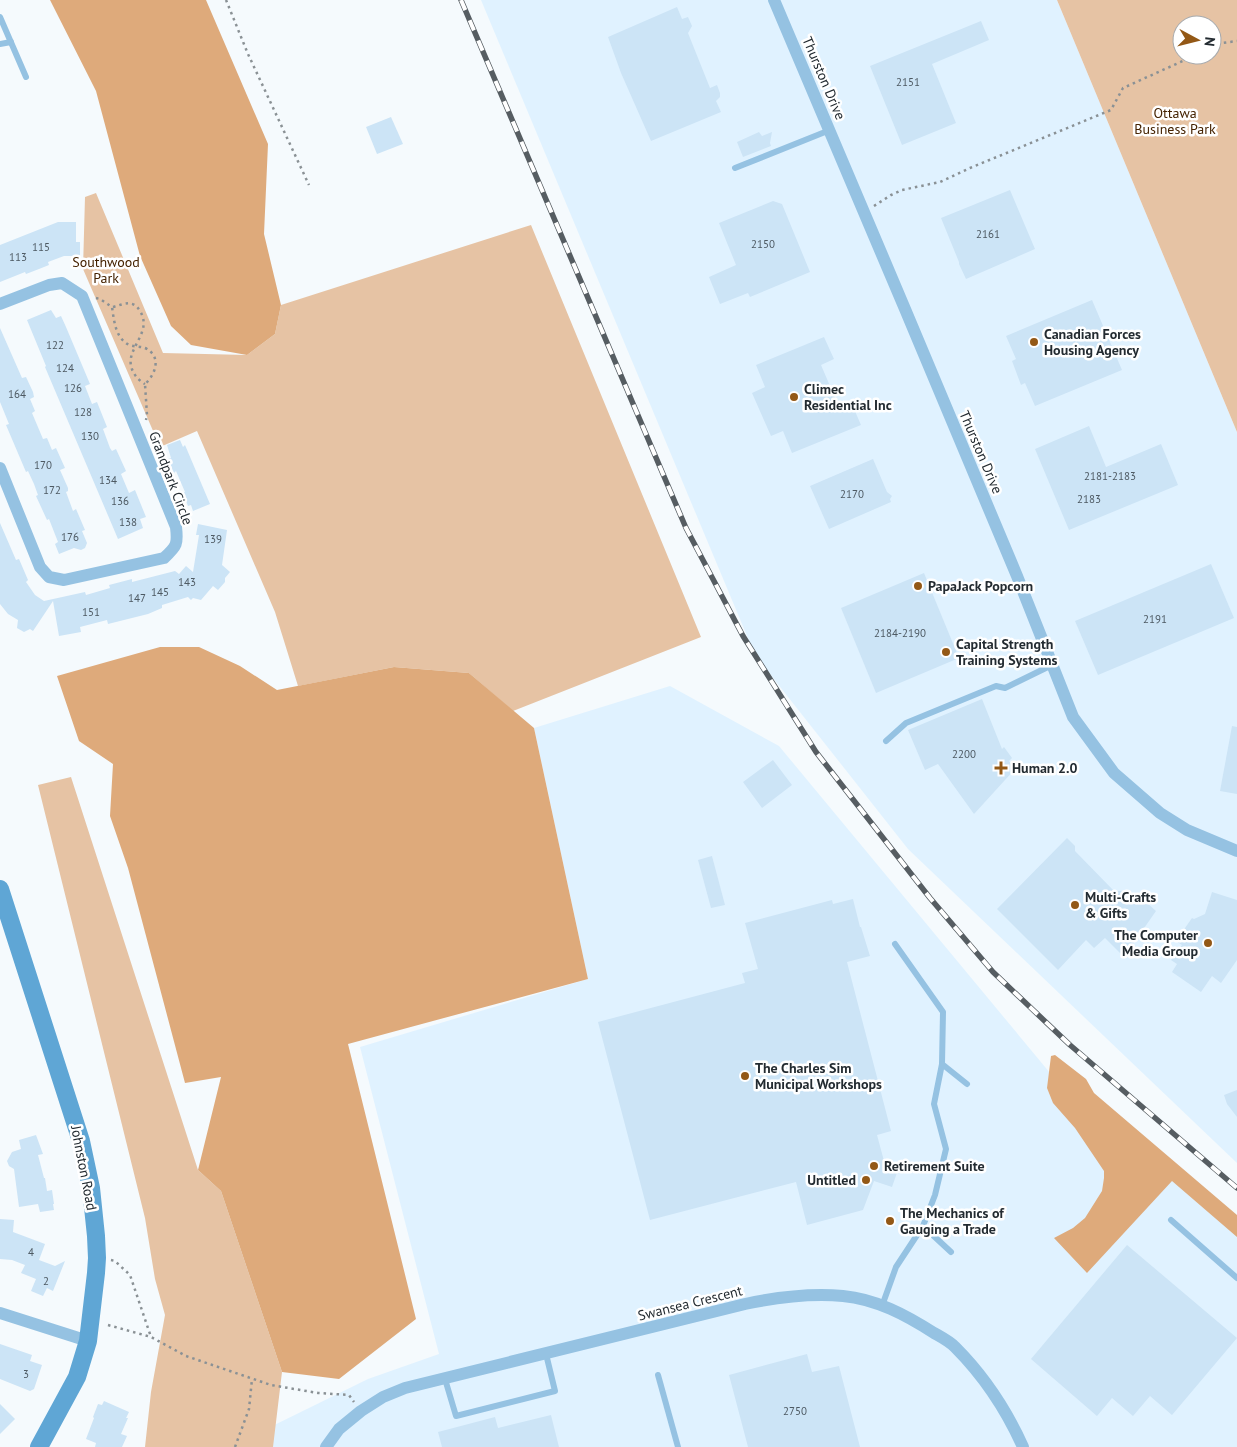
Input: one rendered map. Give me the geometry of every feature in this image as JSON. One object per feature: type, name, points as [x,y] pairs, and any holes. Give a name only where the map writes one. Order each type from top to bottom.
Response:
[{"type":"street","name":"Thurston Drive","points":[[774,0],[1015,571],[1073,717],[1114,773],[1160,812],[1187,830],[1237,851]]},
{"type":"street","points":[[0,304],[49,285],[62,283],[82,296]]},
{"type":"street","name":"Grandpark Circle","points":[[0,468],[40,567],[49,577],[64,580],[164,558],[173,550],[178,541],[176,527],[82,296]]},
{"type":"street","name":"Johnston Road","points":[[0,889],[81,1140],[91,1188],[97,1258],[88,1341],[77,1377],[39,1447]]},
{"type":"street","name":"Swansea Crescent","points":[[326,1447],[339,1429],[361,1411],[383,1397],[405,1388],[745,1304],[781,1297],[815,1295],[844,1296],[871,1301],[905,1315],[954,1346],[980,1374],[1000,1402],[1012,1421],[1023,1447]]},
{"type":"street","points":[[0,1313],[88,1341]]},
{"type":"lane","points":[[0,17],[26,77]]},
{"type":"lane","points":[[0,44],[11,42]]},
{"type":"lane","points":[[735,168],[830,130]]},
{"type":"lane","points":[[886,741],[906,723],[996,686],[1005,688],[1052,665]]},
{"type":"lane","points":[[882,1306],[896,1267],[923,1226],[935,1195],[946,1149],[934,1104],[942,1064],[943,1012],[895,944]]},
{"type":"lane","points":[[942,1064],[967,1084]]},
{"type":"lane","points":[[1171,1220],[1237,1278]]},
{"type":"lane","points":[[923,1226],[951,1252]]},
{"type":"lane","points":[[445,1379],[456,1416],[555,1391],[546,1354]]},
{"type":"lane","points":[[658,1375],[678,1447]]},
{"type":"path","points":[[226,0],[248,54],[309,185]]},
{"type":"path","points":[[1222,43],[1237,41]]},
{"type":"path","points":[[864,212],[902,190],[940,182],[1110,110],[1123,88],[1174,65]]},
{"type":"path","points":[[82,296],[100,299],[112,307],[115,327],[120,336],[127,344],[144,348],[153,354],[157,365],[154,374],[145,384],[146,420],[136,429]]},
{"type":"path","points":[[112,307],[132,304],[136,305],[142,314],[144,323],[139,340],[134,347],[131,366],[138,380],[145,384]]},
{"type":"path","points":[[97,1258],[115,1260],[130,1275],[150,1338]]},
{"type":"path","points":[[108,1324],[150,1338],[186,1356],[271,1385],[318,1393],[349,1395],[361,1411]]},
{"type":"path","points":[[235,1447],[250,1409],[252,1378]]},
{"type":"shaded area","points":[[50,0],[206,0],[268,144],[264,234],[281,305],[275,334],[247,355],[191,345],[171,326],[140,256],[96,91]]},
{"type":"shaded area","points":[[481,0],[1057,0],[1237,432],[1237,1163],[908,849],[755,655]]},
{"type":"shaded area","points":[[160,647],[199,647],[240,666],[277,690],[394,667],[469,673],[534,728],[588,979],[348,1044],[416,1319],[339,1379],[282,1372],[221,1191],[198,1170],[221,1077],[185,1083],[128,868],[110,816],[113,764],[79,741],[57,676]]},
{"type":"shaded area","points":[[670,686],[779,746],[1118,1155],[1169,1165],[1237,1219],[1237,1447],[251,1447],[250,1437],[368,1379],[439,1354],[360,1047],[588,979],[534,728]]},
{"type":"shaded area","points":[[1055,1055],[1086,1079],[1094,1093],[1237,1215],[1237,1237],[1172,1181],[1087,1273],[1054,1238],[1073,1228],[1085,1218],[1102,1191],[1104,1171],[1075,1128],[1053,1103],[1047,1088],[1051,1056]]},
{"type":"green space","name":"Ottawa Business Park","points":[[1057,0],[1237,0],[1237,432]]},
{"type":"green space","name":"Southwood Park","points":[[96,193],[163,353],[247,355],[275,334],[281,305],[531,225],[701,637],[513,711],[469,673],[394,667],[298,686],[275,612],[197,431],[160,447],[83,269],[85,197]]},
{"type":"green space","points":[[71,777],[198,1170],[221,1191],[282,1372],[273,1447],[145,1447],[151,1392],[165,1315],[155,1279],[145,1218],[38,785]]},
{"type":"building","points":[[677,7],[682,19],[688,17],[692,26],[688,33],[710,88],[717,85],[720,97],[716,101],[721,112],[651,141],[621,73],[608,37]]},
{"type":"building","points":[[981,21],[989,40],[932,64],[956,123],[902,145],[870,66]]},
{"type":"building","points":[[391,117],[403,144],[377,154],[366,127]]},
{"type":"building","points":[[759,132],[762,136],[772,132],[771,146],[743,157],[737,142]]},
{"type":"building","points":[[1010,190],[1035,249],[966,279],[941,218]]},
{"type":"building","points":[[773,201],[782,204],[810,272],[750,297],[748,293],[720,304],[709,277],[736,265],[719,223]]},
{"type":"building","points":[[58,222],[76,222],[76,242],[80,242],[80,256],[64,256],[48,262],[49,265],[0,282],[0,245]]},
{"type":"building","points":[[1092,300],[1122,370],[1035,406],[1025,383],[1021,385],[1012,361],[1016,359],[1006,336]]},
{"type":"building","points":[[51,310],[56,318],[61,316],[90,384],[85,386],[92,404],[97,402],[107,427],[103,429],[110,448],[112,451],[116,449],[126,471],[121,474],[129,493],[135,490],[146,517],[140,519],[143,528],[118,539],[27,320]]},
{"type":"building","points":[[0,328],[22,378],[26,377],[33,392],[34,397],[30,399],[35,411],[32,413],[43,439],[47,438],[52,450],[56,448],[65,468],[60,470],[68,488],[66,492],[73,511],[76,509],[85,530],[82,531],[87,543],[85,548],[81,550],[74,548],[59,554],[55,544],[58,542],[49,519],[47,520],[36,496],[38,495],[34,484],[28,471],[26,472],[6,425],[9,424],[0,402]]},
{"type":"building","name":"Climec Residential Inc","points":[[824,337],[834,359],[821,365],[839,407],[851,402],[861,425],[792,453],[783,431],[771,436],[752,393],[765,387],[756,365]]},
{"type":"building","points":[[1089,426],[1106,467],[1161,444],[1178,485],[1069,530],[1035,449]]},
{"type":"building","points":[[180,440],[183,447],[185,445],[210,504],[193,511],[191,505],[188,506],[183,493],[185,492],[176,471],[174,473],[168,459],[171,458],[167,445]]},
{"type":"building","points":[[873,459],[887,492],[892,496],[891,502],[829,529],[810,486]]},
{"type":"building","points":[[0,523],[16,560],[19,559],[28,580],[26,582],[35,595],[44,601],[85,592],[86,595],[110,588],[109,585],[132,579],[132,582],[175,571],[179,574],[186,566],[193,572],[199,535],[196,535],[198,524],[227,530],[222,565],[230,572],[218,590],[213,586],[201,600],[193,598],[191,600],[188,597],[162,605],[162,608],[148,614],[108,624],[107,620],[80,627],[81,632],[59,636],[53,601],[33,631],[30,629],[24,632],[17,628],[18,620],[8,614],[0,604]]},
{"type":"building","points":[[1211,564],[1234,618],[1098,675],[1075,621]]},
{"type":"building","points":[[924,573],[959,658],[876,693],[841,608]]},
{"type":"building","points":[[982,699],[1002,749],[1004,747],[1012,758],[1009,761],[1015,769],[974,814],[938,764],[925,770],[908,730]]},
{"type":"building","points":[[1232,726],[1237,727],[1237,794],[1220,791]]},
{"type":"building","points":[[773,760],[792,785],[762,808],[743,782]]},
{"type":"building","name":"Multi-Crafts & Gifts","points":[[1067,838],[1075,846],[1075,851],[1114,891],[1125,891],[1130,896],[1135,896],[1141,902],[1146,902],[1156,911],[1124,957],[1105,938],[1094,948],[1086,940],[1058,970],[997,909]]},
{"type":"building","points":[[712,856],[725,905],[711,908],[698,860]]},
{"type":"building","name":"The Computer Media Group","points":[[1212,892],[1237,900],[1237,960],[1221,983],[1212,976],[1201,992],[1172,972],[1177,964],[1171,960],[1182,945],[1176,941],[1192,918],[1194,919],[1205,914]]},
{"type":"building","name":"The Charles Sim Municipal Workshops","points":[[853,899],[870,956],[847,962],[891,1131],[877,1135],[884,1161],[899,1167],[892,1187],[874,1181],[863,1210],[807,1225],[796,1182],[650,1220],[598,1022],[745,983],[742,973],[758,969],[745,923],[832,900],[833,904]]},
{"type":"building","points":[[1237,1090],[1237,1117],[1227,1104],[1224,1095]]},
{"type":"building","points":[[36,1135],[43,1154],[38,1155],[47,1191],[52,1190],[54,1210],[40,1212],[38,1204],[19,1207],[14,1169],[9,1166],[7,1161],[12,1152],[21,1149],[19,1140]]},
{"type":"building","points":[[0,1219],[14,1220],[13,1232],[45,1244],[39,1260],[55,1266],[65,1261],[53,1291],[47,1288],[43,1296],[31,1291],[36,1279],[21,1273],[25,1265],[12,1260],[0,1259]]},
{"type":"building","points":[[1127,1245],[1237,1338],[1172,1415],[1150,1396],[1133,1416],[1112,1398],[1097,1416],[1031,1359]]},
{"type":"building","points":[[0,1344],[32,1355],[30,1361],[42,1365],[34,1389],[30,1391],[0,1379]]},
{"type":"building","points":[[807,1354],[812,1372],[839,1366],[860,1447],[748,1447],[729,1375]]},
{"type":"building","points":[[104,1401],[129,1412],[121,1434],[127,1436],[122,1447],[95,1447],[96,1443],[86,1439],[98,1404],[102,1405]]},
{"type":"building","points":[[0,1404],[15,1419],[0,1434]]},
{"type":"building","points":[[551,1415],[559,1447],[442,1447],[438,1432],[495,1417],[498,1428]]},
{"type":"railway","points":[[461,0],[686,528],[743,636],[816,752],[930,898],[993,972],[1070,1045],[1237,1188]]},
{"type":"place","name":"Canadian Forces Housing Agency","points":[[1034,342]]},
{"type":"place","name":"Climec Residential Inc","points":[[794,397]]},
{"type":"place","name":"PapaJack Popcorn","points":[[918,586]]},
{"type":"place","name":"Capital Strength Training Systems","points":[[946,652]]},
{"type":"place","name":"Human 2.0","points":[[1001,768]]},
{"type":"place","name":"Multi-Crafts & Gifts","points":[[1075,905]]},
{"type":"place","name":"The Computer Media Group","points":[[1208,943]]},
{"type":"place","name":"The Charles Sim Municipal Workshops","points":[[745,1076]]},
{"type":"place","name":"Retirement Suite","points":[[874,1166]]},
{"type":"place","name":"Untitled","points":[[866,1180]]},
{"type":"place","name":"The Mechanics of Gauging a Trade","points":[[890,1221]]}]
